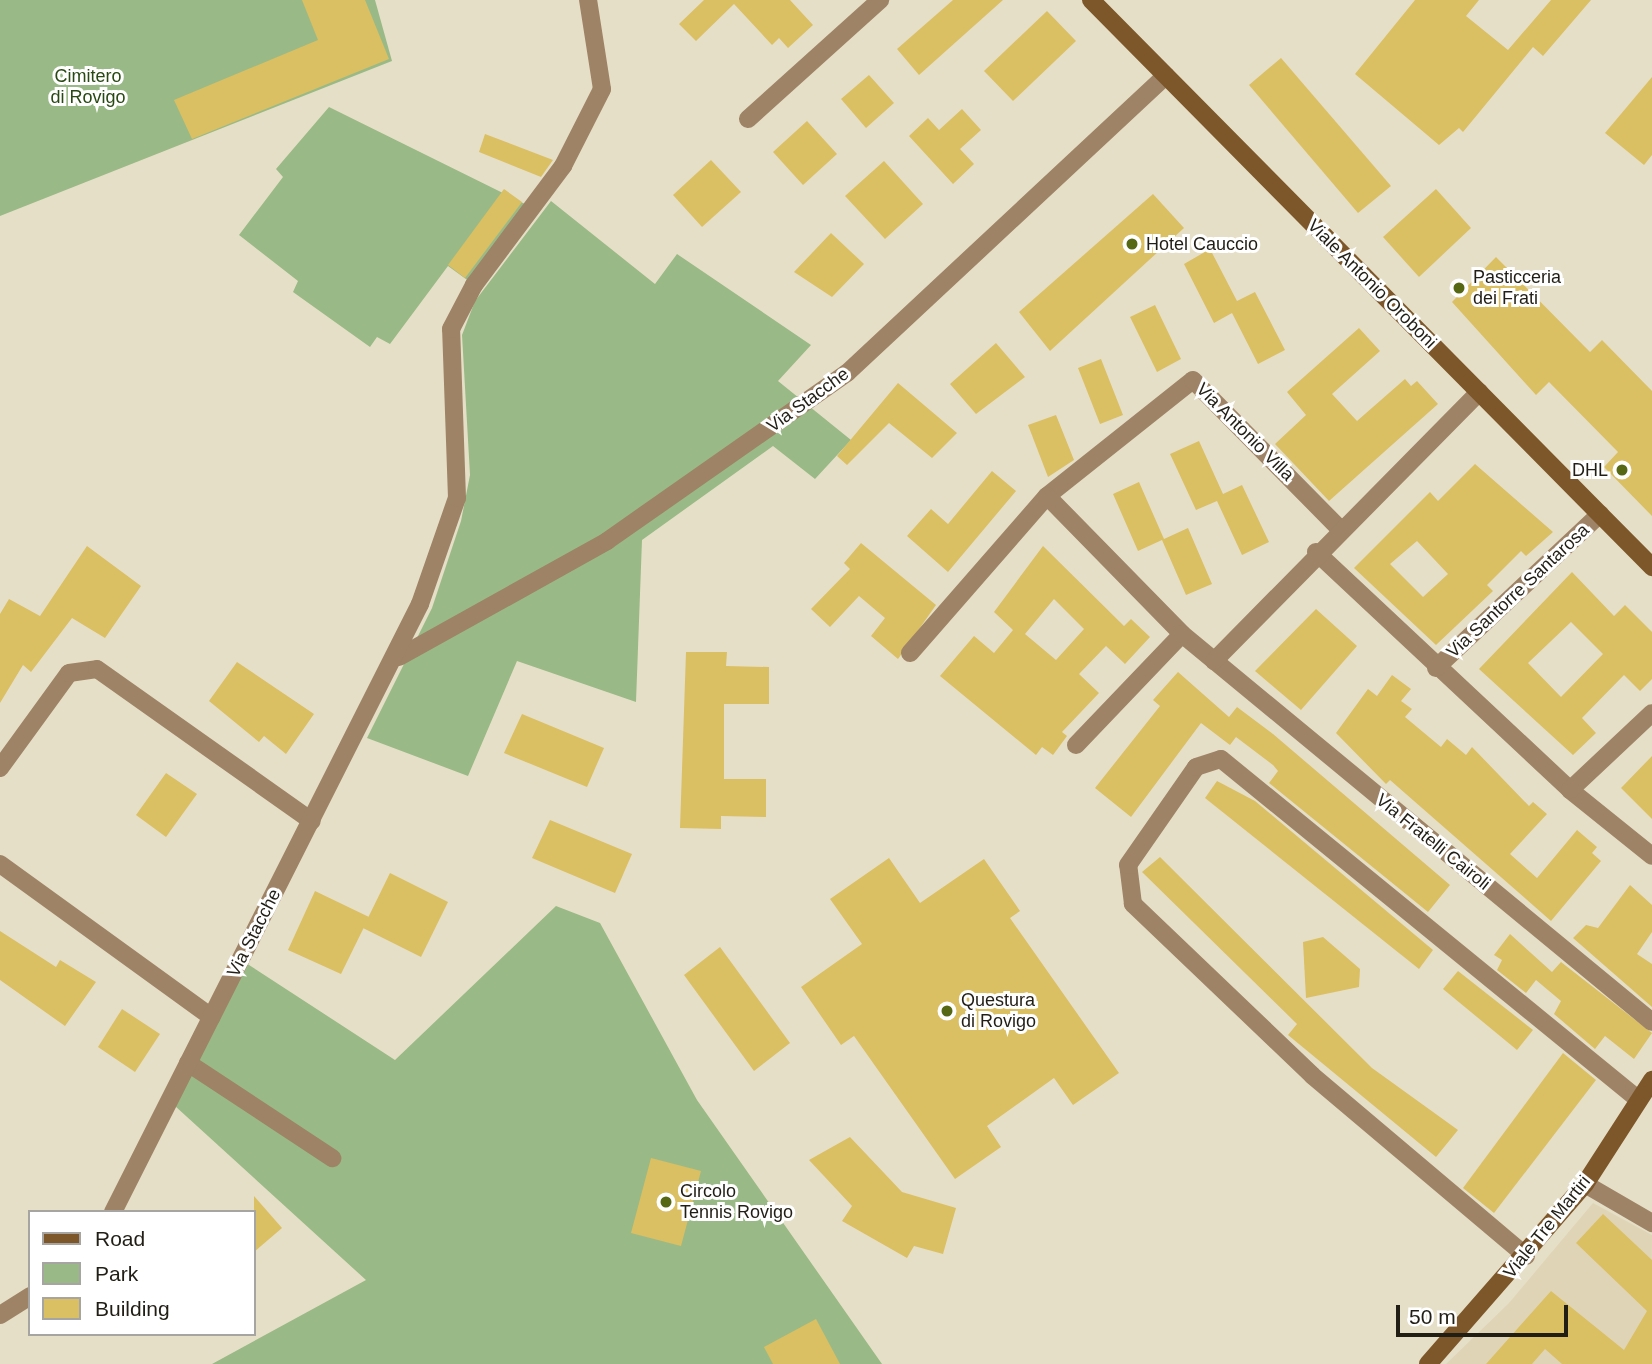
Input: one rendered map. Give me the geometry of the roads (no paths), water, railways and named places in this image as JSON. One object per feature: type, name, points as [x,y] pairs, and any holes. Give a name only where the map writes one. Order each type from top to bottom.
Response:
[{"type":"street","name":"Via Stacche","points":[[399,657],[457,498],[447,354],[451,329],[474,285],[563,166],[601,89],[588,0]]},
{"type":"street","points":[[748,119],[880,0]]},
{"type":"street","name":"Viale Antonio Oroboni","points":[[1091,0],[1652,567]]},
{"type":"street","name":"Via Stacche","points":[[114,1210],[312,821],[383,675],[399,657],[607,541],[847,373],[1166,76]]},
{"type":"street","name":"Via Antonio Villa","points":[[910,653],[1047,496],[1193,380],[1339,528]]},
{"type":"street","points":[[1047,496],[1182,634],[1214,661],[1339,528],[1479,392]]},
{"type":"street","name":"Via Santorre Santarosa","points":[[1436,668],[1600,514]]},
{"type":"street","name":"Via Santorre Santarosa","points":[[1316,552],[1436,668],[1570,790],[1652,856]]},
{"type":"street","points":[[1076,746],[1182,634]]},
{"type":"street","name":"Via Fratelli Cairoli","points":[[1214,661],[1652,1022]]},
{"type":"street","points":[[0,768],[69,673],[97,669],[312,821]]},
{"type":"street","points":[[1570,790],[1652,713]]},
{"type":"street","points":[[1526,1256],[1312,1075],[1133,904],[1128,865],[1196,767],[1221,759],[1639,1100]]},
{"type":"street","points":[[0,864],[211,1017]]},
{"type":"street","points":[[188,1063],[332,1158]]},
{"type":"street","name":"Viale Tre Martiri","points":[[1428,1364],[1526,1256],[1585,1184],[1652,1080]]},
{"type":"street","points":[[1585,1184],[1652,1223]]},
{"type":"street","points":[[0,1315],[28,1297]]},
{"type":"place","name":"Hotel Cauccio","points":[[1132,244]]},
{"type":"place","name":"Pasticceria dei Frati","points":[[1459,288]]},
{"type":"place","name":"DHL","points":[[1622,470]]},
{"type":"place","name":"Questura di Rovigo","points":[[947,1011]]},
{"type":"place","name":"Circolo Tennis Rovigo","points":[[666,1202]]},
{"type":"park label","name":"Cimitero di Rovigo","points":[[88,87]]}]
